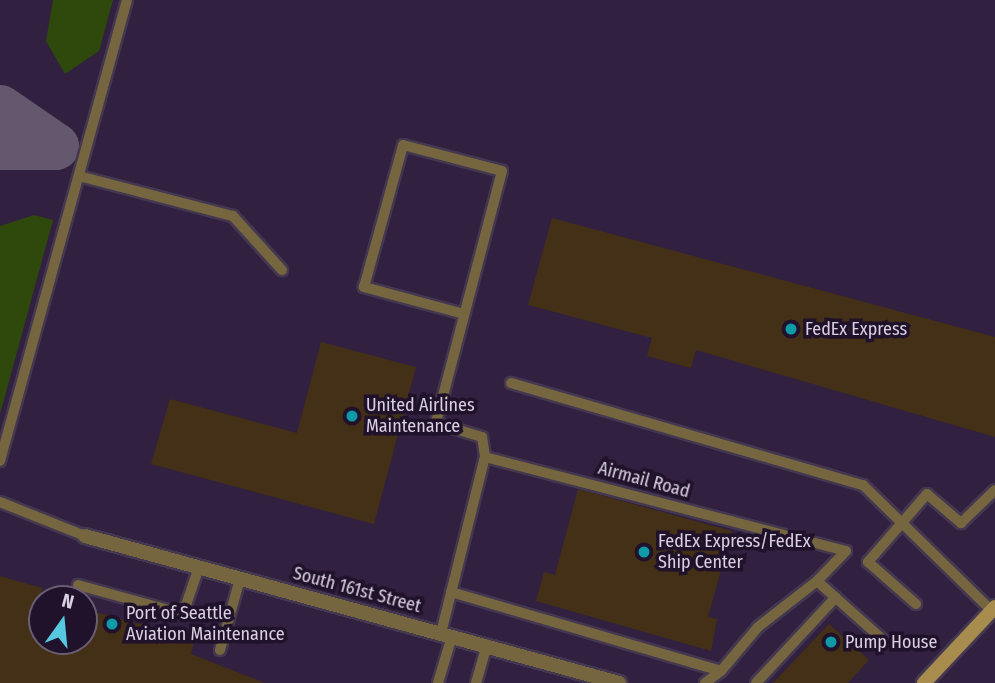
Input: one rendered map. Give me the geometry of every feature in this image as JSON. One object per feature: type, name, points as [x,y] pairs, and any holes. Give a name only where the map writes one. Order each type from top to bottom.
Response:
[{"type":"street","name":"South 161st Street","points":[[85,536],[619,683]]},
{"type":"street","points":[[924,683],[993,609]]},
{"type":"lane","points":[[0,461],[127,0]]},
{"type":"lane","points":[[438,683],[452,592],[485,457],[482,437],[436,423],[502,171],[403,145],[364,287],[464,314]]},
{"type":"lane","points":[[79,176],[233,216],[282,270]]},
{"type":"lane","points":[[511,383],[863,485],[993,609]]},
{"type":"lane","name":"Airmail Road","points":[[485,457],[846,551],[817,581]]},
{"type":"lane","points":[[916,604],[869,562],[927,494],[961,523],[995,490]]},
{"type":"lane","points":[[0,502],[85,536]]},
{"type":"lane","points":[[78,584],[183,614],[199,567]]},
{"type":"lane","points":[[220,650],[240,579]]},
{"type":"lane","points":[[705,683],[721,671],[758,627],[817,581],[882,639]]},
{"type":"lane","points":[[452,592],[721,671]]},
{"type":"lane","points":[[756,683],[836,597]]},
{"type":"lane","points":[[476,683],[487,645]]},
{"type":"shaded area","points":[[0,0],[995,0],[995,683],[0,683]]},
{"type":"green space","points":[[53,0],[113,0],[99,51],[65,74],[46,41]]},
{"type":"green space","points":[[34,215],[53,220],[0,414],[0,226]]},
{"type":"building","name":"FedEx Express","points":[[552,218],[995,337],[995,437],[696,350],[691,368],[647,356],[652,338],[528,305]]},
{"type":"building","name":"United Airlines Maintenance","points":[[321,342],[416,367],[374,524],[151,464],[170,399],[297,433]]},
{"type":"building","name":"FedEx Express/FedEx Ship Center","points":[[578,489],[732,531],[708,617],[717,619],[711,651],[536,601],[544,572],[555,575]]},
{"type":"building","name":"Port of Seattle Aviation Maintenance","points":[[0,576],[32,585],[28,585],[28,655],[98,655],[98,613],[195,639],[191,654],[265,683],[0,683]]},
{"type":"building","name":"Pump House","points":[[829,624],[869,660],[848,683],[773,683]]},
{"type":"taxiway","points":[[0,108],[55,146],[0,146]]},
{"type":"place","name":"FedEx Express","points":[[791,329]]},
{"type":"place","name":"United Airlines Maintenance","points":[[352,416]]},
{"type":"place","name":"FedEx Express/FedEx Ship Center","points":[[644,552]]},
{"type":"place","name":"Port of Seattle Aviation Maintenance","points":[[112,624]]},
{"type":"place","name":"Pump House","points":[[831,642]]}]
